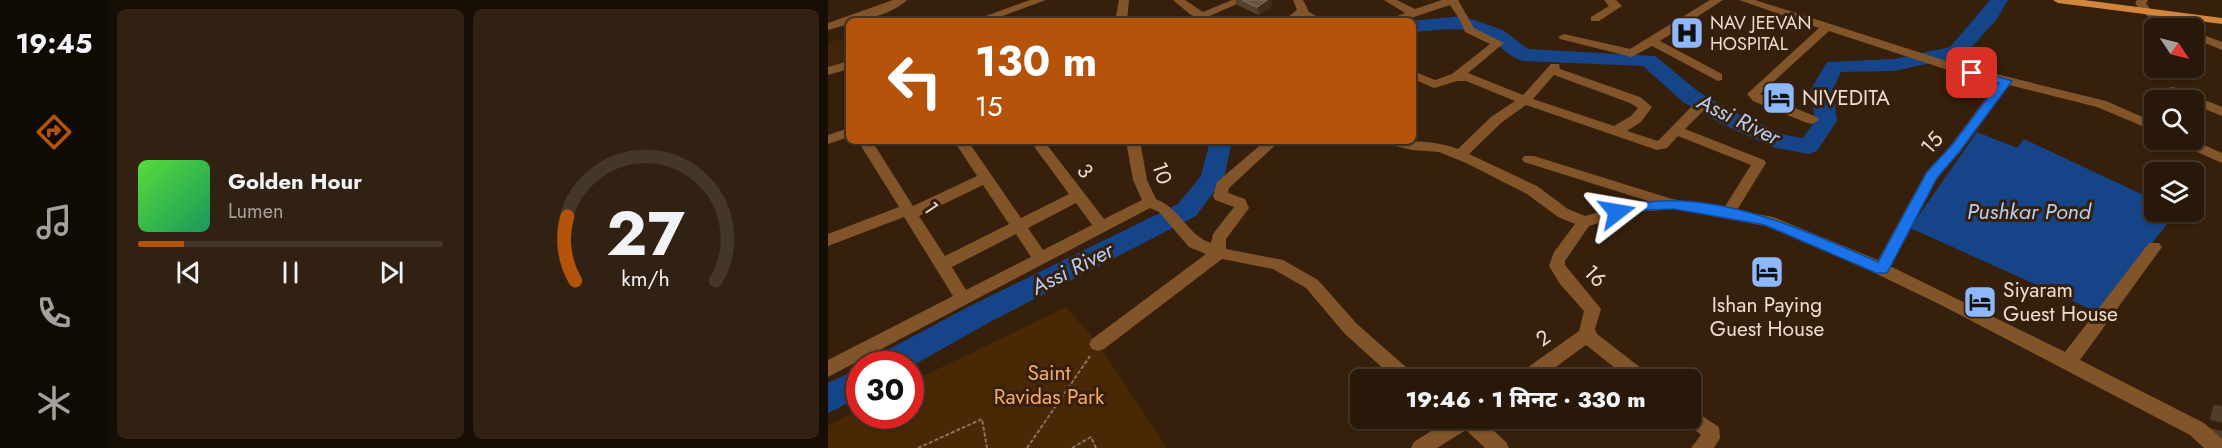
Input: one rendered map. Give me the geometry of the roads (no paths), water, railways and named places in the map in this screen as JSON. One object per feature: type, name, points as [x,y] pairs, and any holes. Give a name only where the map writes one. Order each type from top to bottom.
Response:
[{"type":"main road","points":[[2058,0],[2143,5],[2222,14]]},
{"type":"main road","points":[[2117,0],[2222,21]]},
{"type":"street","points":[[855,18],[902,0]]},
{"type":"street","points":[[987,18],[1041,0]]},
{"type":"street","points":[[1121,18],[1124,0]]},
{"type":"street","points":[[1178,0],[1200,18],[1240,0]]},
{"type":"street","points":[[1389,0],[1412,12]]},
{"type":"street","points":[[1398,18],[1452,0],[1468,25],[1498,43],[1456,77]]},
{"type":"street","points":[[1595,19],[1616,6],[1609,0]]},
{"type":"street","points":[[1564,37],[1632,52],[1718,0]]},
{"type":"street","points":[[1744,0],[1913,56],[2101,104],[2144,123]]},
{"type":"street","points":[[2143,5],[2164,18]]},
{"type":"street","points":[[1300,6],[1315,18]]},
{"type":"street","points":[[886,8],[891,18]]},
{"type":"street","points":[[828,27],[846,21]]},
{"type":"street","points":[[1812,120],[1757,98],[1753,94],[1826,28]]},
{"type":"street","points":[[2204,39],[2222,46]]},
{"type":"street","points":[[1652,41],[1718,77]]},
{"type":"street","points":[[828,71],[846,66]]},
{"type":"street","points":[[1459,156],[1496,120],[1525,100],[1553,69],[1635,100],[1646,107],[1636,119],[1615,132]]},
{"type":"street","points":[[1416,76],[1434,84],[1456,77],[1468,77],[1525,100],[1660,146],[1702,104]]},
{"type":"street","name":"15","points":[[1881,269],[1931,175],[1956,148],[2006,81]]},
{"type":"street","points":[[2204,104],[2222,112]]},
{"type":"street","points":[[1676,130],[1759,163],[1727,215]]},
{"type":"street","points":[[828,140],[846,133]]},
{"type":"street","name":"1","points":[[866,144],[963,298]]},
{"type":"street","points":[[963,144],[1039,257]]},
{"type":"street","name":"3","points":[[1039,144],[1101,226]]},
{"type":"street","name":"10","points":[[1134,144],[1140,180],[1157,205],[1194,243],[1219,253]]},
{"type":"street","points":[[1219,253],[1218,238],[1242,208],[1240,203],[1220,196],[1222,186],[1270,144]]},
{"type":"street","points":[[1404,144],[1442,148],[1532,190],[1563,213],[1584,222],[1634,207],[1674,204]]},
{"type":"street","points":[[2204,150],[2222,158]]},
{"type":"street","points":[[1529,159],[1674,204],[1727,215],[1768,220],[1881,269],[2068,362],[2198,429],[2218,448]]},
{"type":"street","points":[[828,240],[909,212],[986,178]]},
{"type":"street","points":[[943,264],[1078,196]]},
{"type":"street","points":[[828,369],[1101,226],[1157,205]]},
{"type":"street","name":"16","points":[[1584,222],[1574,241],[1556,261],[1566,280],[1593,309],[1587,329],[1588,334]]},
{"type":"street","points":[[2068,362],[2154,248]]},
{"type":"street","points":[[1098,344],[1219,253],[1277,264],[1312,284],[1351,329],[1396,369]]},
{"type":"street","points":[[1588,334],[1631,369]]},
{"type":"street","name":"2","points":[[1539,369],[1588,334]]},
{"type":"street","points":[[1701,423],[1710,429],[1712,438],[1701,448]]},
{"type":"street","points":[[1420,448],[1451,429]]},
{"type":"street","points":[[1478,429],[1499,448]]},
{"type":"water","name":"Pushkar Pond","points":[[1977,132],[2017,148],[2024,139],[2144,195],[2144,222],[2169,222],[2097,312],[1910,228]]},
{"type":"waterway","name":"Assi River","points":[[1416,26],[1462,22],[1496,34],[1523,55],[1648,60],[1691,97],[1728,118],[1780,142],[1809,146],[1826,121],[1822,89],[1834,66],[1894,65],[1957,52],[1990,15],[1999,0]]},
{"type":"waterway","name":"Assi River","points":[[913,351],[980,314],[1187,210],[1212,178],[1220,144]]},
{"type":"waterway","name":"Assi River","points":[[828,399],[846,389]]},
{"type":"tunnel","points":[[2212,445],[2222,404]]},
{"type":"place","name":"NAV JEEVAN HOSPITAL","points":[[1687,33]]},
{"type":"place","name":"NIVEDITA","points":[[1779,98]]},
{"type":"place","name":"Ishan Paying Guest House","points":[[1767,272]]},
{"type":"place","name":"Siyaram Guest House","points":[[1980,302]]},
{"type":"park label","name":"Saint Ravidas Park","points":[[1049,385]]}]
